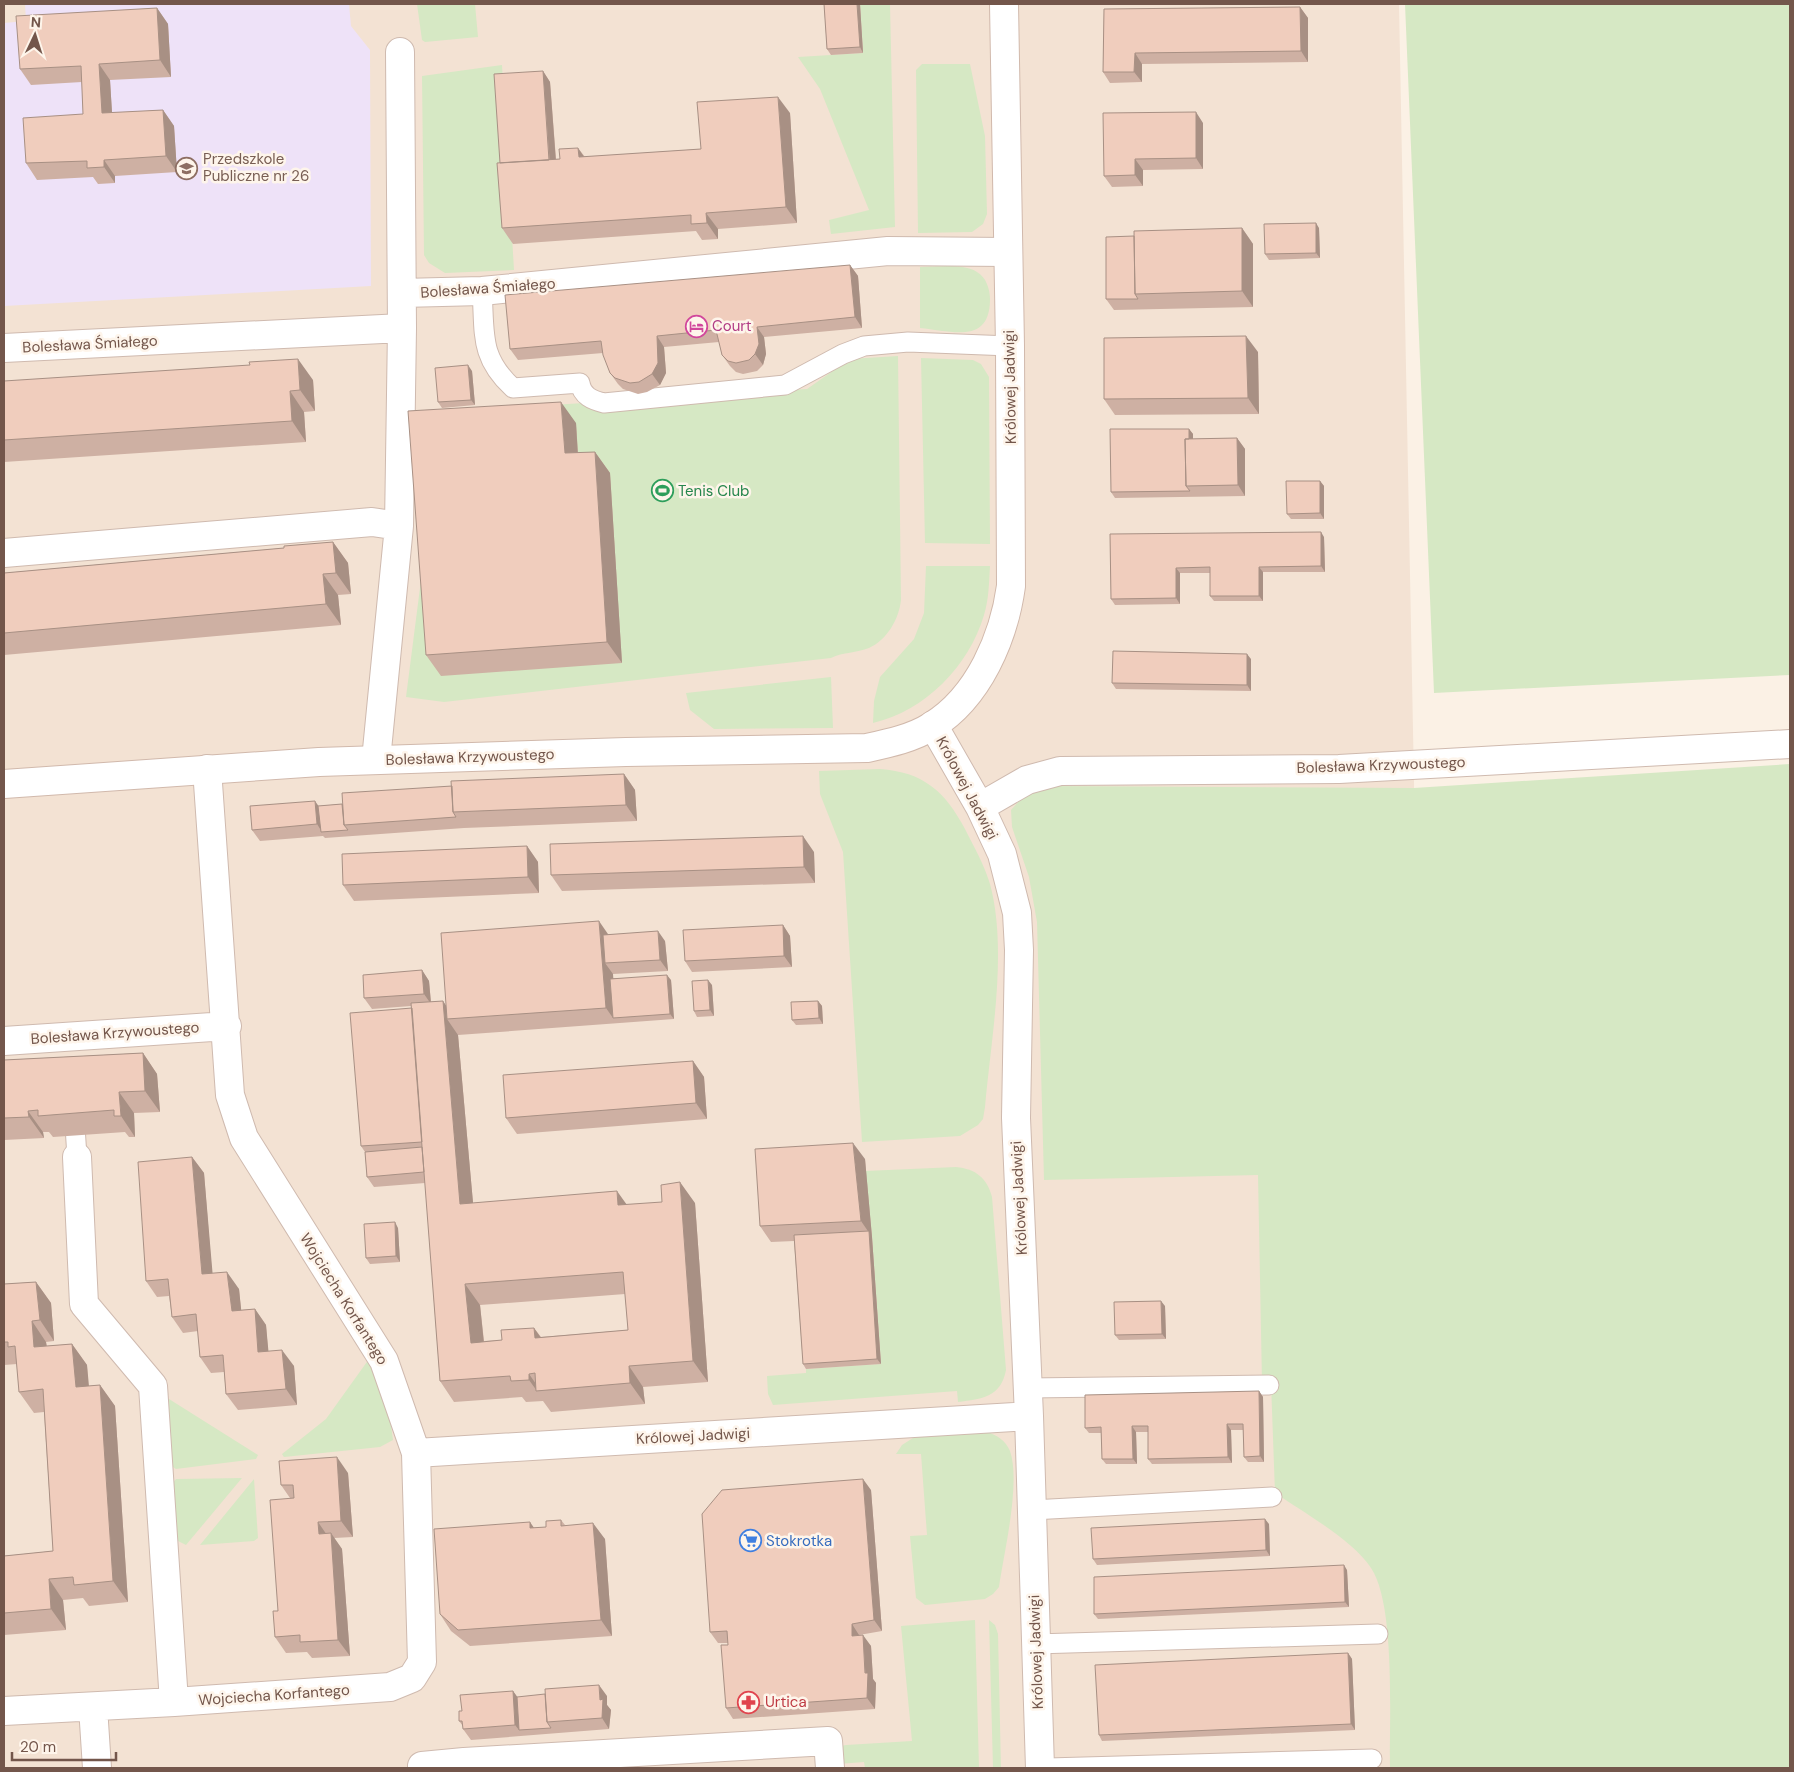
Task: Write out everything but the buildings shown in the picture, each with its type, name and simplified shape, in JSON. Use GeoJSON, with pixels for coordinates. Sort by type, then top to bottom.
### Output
{"type":"FeatureCollection","features":[{"type":"Feature","properties":{"kind":"street","name":"Królowej Jadwigi"},"geometry":{"type":"LineString","coordinates":[[1004,4],[1012,556],[1007,613],[989,661],[976,681],[957,704],[933,725],[980,807],[1002,854],[1017,913],[1019,950],[1016,1118],[1028,1388],[1040,1768]]}},
{"type":"Feature","properties":{"kind":"street"},"geometry":{"type":"LineString","coordinates":[[400,52],[402,293]]}},
{"type":"Feature","properties":{"kind":"street","name":"Bolesława Śmiałego"},"geometry":{"type":"LineString","coordinates":[[4,348],[402,328],[402,293],[482,290],[880,251],[1008,252]]}},
{"type":"Feature","properties":{"kind":"street"},"geometry":{"type":"LineString","coordinates":[[376,760],[399,526],[402,328]]}},
{"type":"Feature","properties":{"kind":"street"},"geometry":{"type":"LineString","coordinates":[[4,552],[372,522],[399,526]]}},
{"type":"Feature","properties":{"kind":"street","name":"Bolesława Krzywoustego"},"geometry":{"type":"LineString","coordinates":[[4,784],[207,769],[376,760],[626,752],[867,748],[892,743],[933,725]]}},
{"type":"Feature","properties":{"kind":"street","name":"Bolesława Krzywoustego"},"geometry":{"type":"LineString","coordinates":[[980,807],[1027,780],[1060,771],[1339,768],[1790,744]]}},
{"type":"Feature","properties":{"kind":"street","name":"Wojciecha Korfantego"},"geometry":{"type":"LineString","coordinates":[[4,1711],[174,1702],[390,1686],[412,1678],[422,1662],[416,1453],[384,1361],[244,1138],[230,1095],[227,1026],[207,769]]}},
{"type":"Feature","properties":{"kind":"street","name":"Bolesława Krzywoustego"},"geometry":{"type":"LineString","coordinates":[[4,1041],[71,1045],[227,1026]]}},
{"type":"Feature","properties":{"kind":"street"},"geometry":{"type":"LineString","coordinates":[[77,1157],[84,1304],[153,1386],[174,1702]]}},
{"type":"Feature","properties":{"kind":"street","name":"Królowej Jadwigi"},"geometry":{"type":"LineString","coordinates":[[416,1453],[1029,1416]]}},
{"type":"Feature","properties":{"kind":"street"},"geometry":{"type":"LineString","coordinates":[[93,1707],[97,1768]]}},
{"type":"Feature","properties":{"kind":"street"},"geometry":{"type":"LineString","coordinates":[[422,1768],[422,1766],[464,1762],[828,1742],[830,1768]]}},
{"type":"Feature","properties":{"kind":"lane"},"geometry":{"type":"LineString","coordinates":[[482,290],[486,348],[491,363],[513,388],[580,382],[581,390],[587,396],[604,403],[785,385],[843,354],[864,346],[901,342],[1010,346]]}},
{"type":"Feature","properties":{"kind":"lane"},"geometry":{"type":"LineString","coordinates":[[73,1092],[77,1157]]}},
{"type":"Feature","properties":{"kind":"lane"},"geometry":{"type":"LineString","coordinates":[[1028,1388],[1269,1385]]}},
{"type":"Feature","properties":{"kind":"lane"},"geometry":{"type":"LineString","coordinates":[[1032,1510],[1272,1498]]}},
{"type":"Feature","properties":{"kind":"lane"},"geometry":{"type":"LineString","coordinates":[[1035,1644],[1378,1634]]}},
{"type":"Feature","properties":{"kind":"lane"},"geometry":{"type":"LineString","coordinates":[[1048,1768],[1372,1759]]}},
{"type":"Feature","properties":{"kind":"shaded area"},"geometry":{"type":"Polygon","coordinates":[[[4,4],[1399,4],[1433,1768],[4,1768],[4,4]]]}},
{"type":"Feature","properties":{"kind":"shaded area","name":"Przedszkole Publiczne nr 26"},"geometry":{"type":"Polygon","coordinates":[[[25,4],[349,4],[351,26],[370,50],[371,286],[4,306],[4,23],[26,21],[25,4]]]}},
{"type":"Feature","properties":{"kind":"green space"},"geometry":{"type":"Polygon","coordinates":[[[417,4],[475,4],[478,37],[425,42],[422,40],[417,4]]]}},
{"type":"Feature","properties":{"kind":"green space"},"geometry":{"type":"Polygon","coordinates":[[[860,4],[890,4],[895,227],[831,234],[829,220],[869,210],[820,89],[798,57],[863,53],[860,4]]]}},
{"type":"Feature","properties":{"kind":"green space"},"geometry":{"type":"Polygon","coordinates":[[[1405,4],[1790,4],[1790,675],[1434,693],[1405,4]]]}},
{"type":"Feature","properties":{"kind":"green space"},"geometry":{"type":"Polygon","coordinates":[[[922,64],[970,64],[985,136],[987,214],[983,224],[972,232],[918,233],[916,70],[922,64]]]}},
{"type":"Feature","properties":{"kind":"green space"},"geometry":{"type":"Polygon","coordinates":[[[502,65],[514,270],[445,273],[429,263],[424,255],[422,76],[502,65]]]}},
{"type":"Feature","properties":{"kind":"green space"},"geometry":{"type":"Polygon","coordinates":[[[957,266],[971,269],[980,274],[987,284],[990,295],[988,314],[984,323],[976,329],[967,332],[920,328],[920,267],[957,266]]]}},
{"type":"Feature","properties":{"kind":"green space","name":"Tenis Club"},"geometry":{"type":"Polygon","coordinates":[[[898,356],[901,600],[895,621],[881,640],[864,650],[831,658],[444,702],[406,697],[425,549],[422,413],[807,389],[850,359],[898,356]]]}},
{"type":"Feature","properties":{"kind":"green space"},"geometry":{"type":"Polygon","coordinates":[[[921,358],[973,360],[981,364],[989,377],[990,544],[925,543],[921,358]]]}},
{"type":"Feature","properties":{"kind":"green space"},"geometry":{"type":"Polygon","coordinates":[[[926,566],[990,566],[988,597],[984,615],[968,652],[942,684],[910,708],[892,717],[873,723],[874,701],[880,677],[914,639],[924,613],[926,566]]]}},
{"type":"Feature","properties":{"kind":"green space"},"geometry":{"type":"Polygon","coordinates":[[[831,677],[833,728],[714,729],[690,710],[686,693],[831,677]]]}},
{"type":"Feature","properties":{"kind":"green space"},"geometry":{"type":"Polygon","coordinates":[[[1790,764],[1790,1768],[1390,1768],[1390,1664],[1388,1635],[1379,1585],[1371,1568],[1352,1547],[1327,1527],[1275,1493],[1271,1383],[1262,1383],[1258,1175],[1044,1180],[1037,922],[1029,877],[1012,827],[1011,810],[1027,792],[1041,786],[1414,788],[1790,764]]]}},
{"type":"Feature","properties":{"kind":"green space"},"geometry":{"type":"Polygon","coordinates":[[[880,769],[909,774],[921,779],[941,794],[965,829],[990,884],[998,937],[998,966],[985,1107],[983,1119],[978,1125],[960,1136],[862,1142],[843,852],[820,794],[819,771],[880,769]]]}},
{"type":"Feature","properties":{"kind":"green space"},"geometry":{"type":"Polygon","coordinates":[[[956,1167],[975,1172],[980,1176],[990,1190],[992,1197],[1006,1370],[1000,1386],[982,1398],[958,1402],[957,1391],[773,1405],[768,1394],[767,1376],[806,1373],[806,1369],[881,1364],[872,1237],[865,1171],[956,1167]]]}},
{"type":"Feature","properties":{"kind":"green space"},"geometry":{"type":"Polygon","coordinates":[[[369,1359],[388,1403],[393,1440],[380,1447],[284,1457],[282,1454],[326,1419],[369,1359]]]}},
{"type":"Feature","properties":{"kind":"green space"},"geometry":{"type":"Polygon","coordinates":[[[169,1399],[258,1455],[256,1459],[176,1469],[170,1465],[164,1400],[169,1399]]]}},
{"type":"Feature","properties":{"kind":"green space"},"geometry":{"type":"Polygon","coordinates":[[[986,1432],[997,1436],[1006,1444],[1010,1451],[1013,1465],[1013,1499],[999,1587],[985,1599],[925,1605],[916,1598],[910,1536],[927,1535],[921,1454],[896,1454],[902,1445],[916,1436],[986,1432]]]}},
{"type":"Feature","properties":{"kind":"green space"},"geometry":{"type":"Polygon","coordinates":[[[242,1478],[186,1545],[178,1541],[172,1484],[176,1479],[242,1478]]]}},
{"type":"Feature","properties":{"kind":"green space"},"geometry":{"type":"Polygon","coordinates":[[[254,1479],[258,1538],[254,1541],[200,1545],[254,1479]]]}},
{"type":"Feature","properties":{"kind":"green space"},"geometry":{"type":"Polygon","coordinates":[[[975,1620],[979,1768],[865,1768],[864,1762],[838,1764],[841,1746],[912,1741],[901,1626],[975,1620]]]}},
{"type":"Feature","properties":{"kind":"green space"},"geometry":{"type":"Polygon","coordinates":[[[989,1620],[995,1625],[998,1634],[1001,1768],[993,1768],[989,1620]]]}},
{"type":"Feature","properties":{"kind":"place","name":"Przedszkole Publiczne nr 26"},"geometry":{"type":"Point","coordinates":[187,168]}},
{"type":"Feature","properties":{"kind":"place","name":"Court"},"geometry":{"type":"Point","coordinates":[696,326]}},
{"type":"Feature","properties":{"kind":"place","name":"Tenis Club"},"geometry":{"type":"Point","coordinates":[662,491]}},
{"type":"Feature","properties":{"kind":"place","name":"Stokrotka"},"geometry":{"type":"Point","coordinates":[750,1541]}},
{"type":"Feature","properties":{"kind":"place","name":"Urtica"},"geometry":{"type":"Point","coordinates":[749,1702]}}]}
